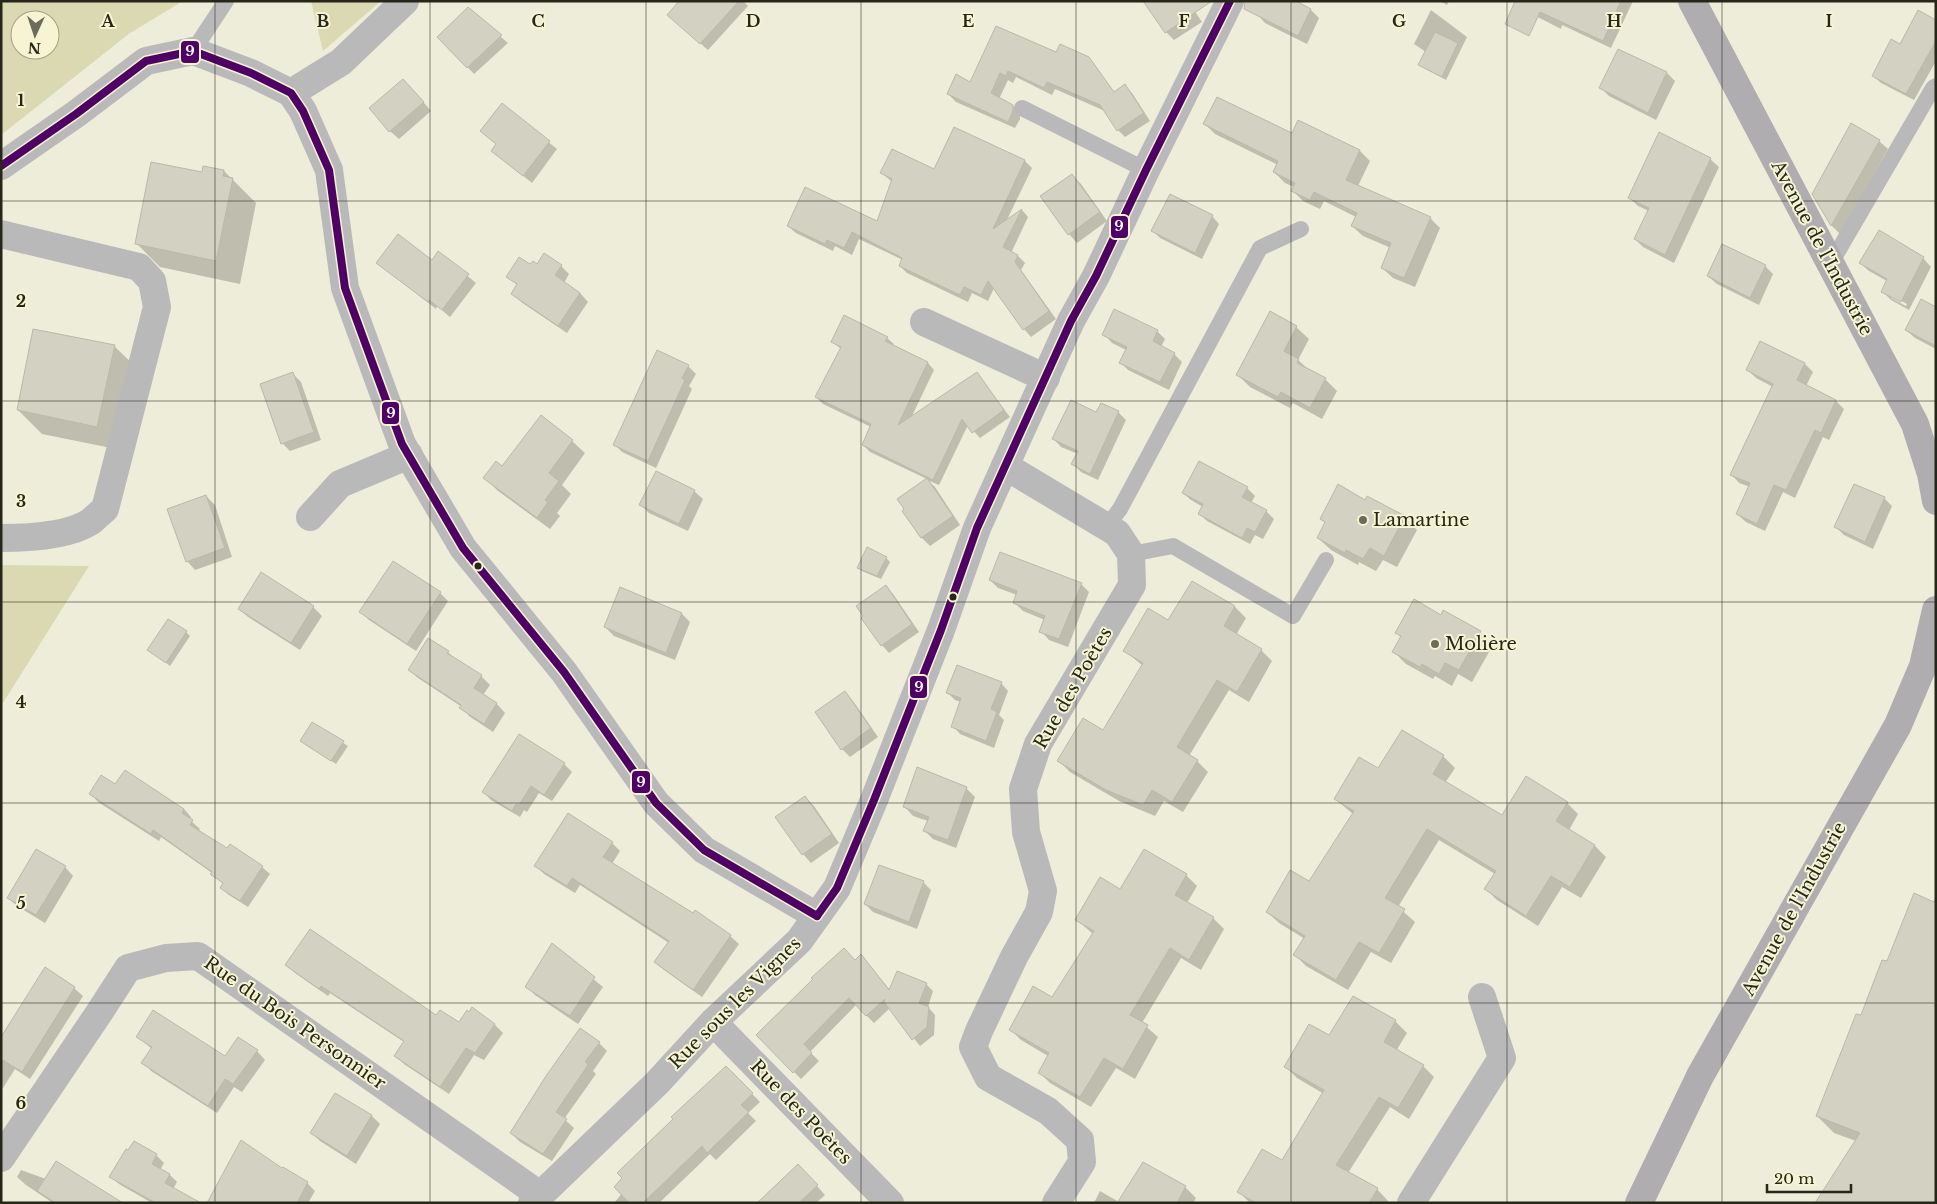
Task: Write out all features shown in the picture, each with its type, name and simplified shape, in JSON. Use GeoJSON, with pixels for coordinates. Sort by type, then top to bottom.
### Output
{"type":"FeatureCollection","features":[{"type":"Feature","properties":{"kind":"street"},"geometry":{"type":"LineString","coordinates":[[290,93],[341,62],[405,1]]}},
{"type":"Feature","properties":{"kind":"street","name":"Rue sous les Vignes"},"geometry":{"type":"LineString","coordinates":[[536,1199],[657,1084],[713,1022],[799,941],[837,888],[941,630],[977,528],[1071,320],[1096,276],[1230,1]]}},
{"type":"Feature","properties":{"kind":"street","name":"Avenue de l'Industrie"},"geometry":{"type":"LineString","coordinates":[[1692,1],[1915,424],[1931,474],[1936,501]]}},
{"type":"Feature","properties":{"kind":"street"},"geometry":{"type":"LineString","coordinates":[[1,166],[76,114],[146,61],[192,51],[251,73],[290,93],[303,111],[329,170],[345,288],[402,444],[462,548],[564,672],[656,803],[704,850],[817,916]]}},
{"type":"Feature","properties":{"kind":"street"},"geometry":{"type":"LineString","coordinates":[[1,234],[139,267],[152,281],[157,307],[105,509],[90,522],[70,530],[20,538],[1,538]]}},
{"type":"Feature","properties":{"kind":"street"},"geometry":{"type":"LineString","coordinates":[[924,322],[1046,378]]}},
{"type":"Feature","properties":{"kind":"street"},"geometry":{"type":"LineString","coordinates":[[310,517],[340,484],[409,455]]}},
{"type":"Feature","properties":{"kind":"street"},"geometry":{"type":"LineString","coordinates":[[1005,466],[1117,533],[1131,554]]}},
{"type":"Feature","properties":{"kind":"street","name":"Rue des Poètes"},"geometry":{"type":"LineString","coordinates":[[1056,1203],[1082,1162],[1080,1140],[1048,1111],[988,1077],[973,1046],[1014,958],[1040,912],[1043,891],[1026,832],[1023,788],[1038,744],[1132,585],[1131,554]]}},
{"type":"Feature","properties":{"kind":"street","name":"Avenue de l'Industrie"},"geometry":{"type":"LineString","coordinates":[[1639,1203],[1700,1076],[1898,725],[1923,666],[1936,610]]}},
{"type":"Feature","properties":{"kind":"street","name":"Rue du Bois Personnier"},"geometry":{"type":"LineString","coordinates":[[1,1158],[128,968],[166,958],[198,956],[536,1199]]}},
{"type":"Feature","properties":{"kind":"street"},"geometry":{"type":"LineString","coordinates":[[1411,1203],[1502,1058],[1482,997]]}},
{"type":"Feature","properties":{"kind":"street","name":"Rue des Poètes"},"geometry":{"type":"LineString","coordinates":[[713,1022],[890,1203]]}},
{"type":"Feature","properties":{"kind":"lane"},"geometry":{"type":"LineString","coordinates":[[192,51],[226,1]]}},
{"type":"Feature","properties":{"kind":"lane"},"geometry":{"type":"LineString","coordinates":[[1831,263],[1933,88],[1936,86]]}},
{"type":"Feature","properties":{"kind":"lane"},"geometry":{"type":"LineString","coordinates":[[1022,108],[1146,170]]}},
{"type":"Feature","properties":{"kind":"lane"},"geometry":{"type":"LineString","coordinates":[[1106,527],[1120,509],[1260,248],[1301,229]]}},
{"type":"Feature","properties":{"kind":"lane"},"geometry":{"type":"LineString","coordinates":[[1131,554],[1172,546],[1293,616],[1326,560]]}},
{"type":"Feature","properties":{"kind":"shaded area"},"geometry":{"type":"Polygon","coordinates":[[[1,1],[183,1],[130,33],[1,135],[1,1]]]}},
{"type":"Feature","properties":{"kind":"shaded area"},"geometry":{"type":"Polygon","coordinates":[[[311,1],[381,1],[323,51],[311,1]]]}},
{"type":"Feature","properties":{"kind":"shaded area"},"geometry":{"type":"Polygon","coordinates":[[[1,565],[89,566],[1,706],[1,565]]]}},
{"type":"Feature","properties":{"kind":"building"},"geometry":{"type":"Polygon","coordinates":[[[679,1],[739,1],[700,44],[667,15],[679,1]]]}},
{"type":"Feature","properties":{"kind":"building"},"geometry":{"type":"Polygon","coordinates":[[[1143,1],[1212,1],[1165,33],[1143,1]]]}},
{"type":"Feature","properties":{"kind":"building"},"geometry":{"type":"Polygon","coordinates":[[[1245,1],[1296,1],[1311,9],[1298,36],[1244,9],[1245,1]]]}},
{"type":"Feature","properties":{"kind":"building"},"geometry":{"type":"Polygon","coordinates":[[[1515,1],[1621,1],[1603,41],[1540,12],[1529,36],[1505,24],[1515,1]]]}},
{"type":"Feature","properties":{"kind":"building"},"geometry":{"type":"Polygon","coordinates":[[[468,7],[502,35],[467,68],[437,37],[468,7]]]}},
{"type":"Feature","properties":{"kind":"building"},"geometry":{"type":"Polygon","coordinates":[[[1918,10],[1936,20],[1936,41],[1906,94],[1872,76],[1891,39],[1900,44],[1918,10]]]}},
{"type":"Feature","properties":{"kind":"building"},"geometry":{"type":"Polygon","coordinates":[[[996,26],[1056,52],[1060,44],[1089,57],[1114,92],[1125,84],[1144,113],[1134,119],[1135,121],[1133,120],[1117,131],[1100,105],[1047,82],[1044,88],[1008,71],[1006,76],[1000,73],[991,93],[1013,105],[1013,111],[1008,122],[947,94],[956,74],[970,82],[996,26]]]}},
{"type":"Feature","properties":{"kind":"building"},"geometry":{"type":"Polygon","coordinates":[[[1435,32],[1458,43],[1442,77],[1418,65],[1435,32]]]}},
{"type":"Feature","properties":{"kind":"building"},"geometry":{"type":"Polygon","coordinates":[[[1618,49],[1667,72],[1648,113],[1599,88],[1618,49]]]}},
{"type":"Feature","properties":{"kind":"building"},"geometry":{"type":"Polygon","coordinates":[[[403,79],[424,102],[389,132],[369,108],[403,79]]]}},
{"type":"Feature","properties":{"kind":"building"},"geometry":{"type":"Polygon","coordinates":[[[1217,97],[1292,133],[1298,120],[1360,150],[1346,180],[1431,217],[1404,278],[1381,268],[1391,243],[1351,226],[1357,213],[1314,192],[1310,200],[1291,191],[1295,183],[1273,172],[1278,161],[1203,124],[1217,97]]]}},
{"type":"Feature","properties":{"kind":"building"},"geometry":{"type":"Polygon","coordinates":[[[502,103],[550,141],[523,176],[491,151],[496,144],[480,131],[502,103]]]}},
{"type":"Feature","properties":{"kind":"building"},"geometry":{"type":"Polygon","coordinates":[[[1851,123],[1880,140],[1831,226],[1812,194],[1851,123]]]}},
{"type":"Feature","properties":{"kind":"building"},"geometry":{"type":"Polygon","coordinates":[[[954,127],[1025,160],[993,229],[1022,209],[1003,247],[1018,255],[1015,262],[1049,311],[1023,330],[988,281],[981,295],[964,287],[960,295],[899,266],[902,258],[852,232],[844,248],[827,240],[825,244],[787,226],[805,187],[877,221],[892,179],[880,173],[892,149],[934,169],[954,127]]]}},
{"type":"Feature","properties":{"kind":"building"},"geometry":{"type":"Polygon","coordinates":[[[1659,132],[1711,158],[1665,255],[1634,239],[1649,208],[1628,198],[1659,132]]]}},
{"type":"Feature","properties":{"kind":"building"},"geometry":{"type":"Polygon","coordinates":[[[151,162],[202,172],[203,166],[224,170],[223,176],[233,178],[216,261],[135,244],[151,162]]]}},
{"type":"Feature","properties":{"kind":"building"},"geometry":{"type":"Polygon","coordinates":[[[1072,174],[1100,212],[1068,235],[1040,196],[1072,174]]]}},
{"type":"Feature","properties":{"kind":"building"},"geometry":{"type":"Polygon","coordinates":[[[1170,194],[1213,215],[1195,253],[1151,231],[1170,194]]]}},
{"type":"Feature","properties":{"kind":"building"},"geometry":{"type":"Polygon","coordinates":[[[1879,230],[1924,257],[1901,302],[1881,292],[1887,279],[1859,263],[1879,230]]]}},
{"type":"Feature","properties":{"kind":"building"},"geometry":{"type":"Polygon","coordinates":[[[398,234],[432,260],[438,251],[469,274],[442,310],[429,300],[428,302],[376,263],[398,234]]]}},
{"type":"Feature","properties":{"kind":"building"},"geometry":{"type":"Polygon","coordinates":[[[1722,244],[1766,265],[1750,298],[1707,276],[1722,244]]]}},
{"type":"Feature","properties":{"kind":"building"},"geometry":{"type":"Polygon","coordinates":[[[544,253],[562,265],[555,275],[580,293],[558,326],[511,294],[517,284],[506,277],[519,257],[530,264],[533,261],[537,264],[544,253]]]}},
{"type":"Feature","properties":{"kind":"building"},"geometry":{"type":"Polygon","coordinates":[[[1921,299],[1936,307],[1936,346],[1905,330],[1921,299]]]}},
{"type":"Feature","properties":{"kind":"building"},"geometry":{"type":"Polygon","coordinates":[[[1114,309],[1158,330],[1153,341],[1175,353],[1160,382],[1119,363],[1127,347],[1102,335],[1114,309]]]}},
{"type":"Feature","properties":{"kind":"building"},"geometry":{"type":"Polygon","coordinates":[[[1270,311],[1297,326],[1284,351],[1299,359],[1297,363],[1326,378],[1310,408],[1281,392],[1278,397],[1236,375],[1270,311]]]}},
{"type":"Feature","properties":{"kind":"building"},"geometry":{"type":"Polygon","coordinates":[[[844,315],[888,337],[885,341],[928,362],[898,425],[977,372],[1004,410],[972,433],[962,419],[933,480],[862,445],[871,424],[815,397],[841,347],[831,342],[844,315]]]}},
{"type":"Feature","properties":{"kind":"building"},"geometry":{"type":"Polygon","coordinates":[[[33,329],[115,345],[97,427],[17,410],[33,329]]]}},
{"type":"Feature","properties":{"kind":"building"},"geometry":{"type":"Polygon","coordinates":[[[1760,341],[1805,363],[1797,380],[1836,400],[1821,433],[1815,430],[1786,490],[1774,485],[1757,524],[1736,514],[1750,483],[1730,475],[1773,384],[1746,370],[1760,341]]]}},
{"type":"Feature","properties":{"kind":"building"},"geometry":{"type":"Polygon","coordinates":[[[657,350],[689,365],[682,378],[685,380],[648,461],[613,445],[657,350]]]}},
{"type":"Feature","properties":{"kind":"building"},"geometry":{"type":"Polygon","coordinates":[[[293,372],[314,432],[281,444],[260,384],[293,372]]]}},
{"type":"Feature","properties":{"kind":"building"},"geometry":{"type":"Polygon","coordinates":[[[1071,400],[1096,412],[1101,403],[1119,411],[1090,474],[1071,464],[1078,451],[1052,439],[1071,400]]]}},
{"type":"Feature","properties":{"kind":"building"},"geometry":{"type":"Polygon","coordinates":[[[541,415],[573,440],[549,473],[559,481],[545,500],[548,502],[537,518],[483,478],[496,461],[502,466],[541,415]]]}},
{"type":"Feature","properties":{"kind":"building"},"geometry":{"type":"Polygon","coordinates":[[[1199,461],[1248,487],[1242,497],[1267,510],[1255,532],[1247,528],[1242,538],[1198,514],[1203,504],[1182,493],[1199,461]]]}},
{"type":"Feature","properties":{"kind":"building"},"geometry":{"type":"Polygon","coordinates":[[[656,471],[695,490],[679,524],[639,505],[656,471]]]}},
{"type":"Feature","properties":{"kind":"building"},"geometry":{"type":"Polygon","coordinates":[[[927,478],[953,516],[921,538],[902,511],[904,509],[897,499],[927,478]]]}},
{"type":"Feature","properties":{"kind":"building","name":"Lamartine"},"geometry":{"type":"Polygon","coordinates":[[[1338,484],[1365,500],[1367,496],[1405,516],[1384,556],[1370,548],[1363,559],[1346,550],[1345,553],[1317,538],[1325,522],[1320,519],[1338,484]]]}},
{"type":"Feature","properties":{"kind":"building"},"geometry":{"type":"Polygon","coordinates":[[[1854,484],[1885,497],[1865,542],[1834,527],[1854,484]]]}},
{"type":"Feature","properties":{"kind":"building"},"geometry":{"type":"Polygon","coordinates":[[[206,495],[225,548],[186,562],[167,509],[206,495]]]}},
{"type":"Feature","properties":{"kind":"building"},"geometry":{"type":"Polygon","coordinates":[[[867,547],[887,557],[877,576],[857,568],[867,547]]]}},
{"type":"Feature","properties":{"kind":"building"},"geometry":{"type":"Polygon","coordinates":[[[1000,552],[1082,583],[1059,639],[1039,632],[1045,616],[1013,603],[1017,591],[989,580],[1000,552]]]}},
{"type":"Feature","properties":{"kind":"building"},"geometry":{"type":"Polygon","coordinates":[[[393,561],[441,592],[407,644],[359,612],[393,561]]]}},
{"type":"Feature","properties":{"kind":"building"},"geometry":{"type":"Polygon","coordinates":[[[261,572],[314,606],[291,643],[238,609],[261,572]]]}},
{"type":"Feature","properties":{"kind":"building"},"geometry":{"type":"Polygon","coordinates":[[[1192,581],[1235,606],[1224,626],[1262,649],[1237,692],[1217,680],[1177,747],[1198,760],[1172,802],[1152,790],[1143,805],[1106,790],[1057,761],[1083,718],[1103,730],[1143,663],[1123,651],[1148,608],[1168,620],[1192,581]]]}},
{"type":"Feature","properties":{"kind":"building"},"geometry":{"type":"Polygon","coordinates":[[[886,585],[912,624],[881,646],[861,618],[863,616],[856,606],[886,585]]]}},
{"type":"Feature","properties":{"kind":"building"},"geometry":{"type":"Polygon","coordinates":[[[620,587],[682,613],[666,653],[604,627],[620,587]]]}},
{"type":"Feature","properties":{"kind":"building","name":"Molière"},"geometry":{"type":"Polygon","coordinates":[[[1414,599],[1441,615],[1443,610],[1481,631],[1459,670],[1445,663],[1439,674],[1422,664],[1420,667],[1392,652],[1401,636],[1395,633],[1414,599]]]}},
{"type":"Feature","properties":{"kind":"building"},"geometry":{"type":"Polygon","coordinates":[[[168,619],[187,631],[166,663],[147,650],[168,619]]]}},
{"type":"Feature","properties":{"kind":"building"},"geometry":{"type":"Polygon","coordinates":[[[428,638],[449,651],[447,653],[482,675],[474,688],[497,703],[484,724],[459,708],[461,705],[408,670],[428,638]]]}},
{"type":"Feature","properties":{"kind":"building"},"geometry":{"type":"Polygon","coordinates":[[[957,665],[1002,682],[991,709],[997,712],[986,741],[951,727],[961,698],[946,693],[957,665]]]}},
{"type":"Feature","properties":{"kind":"building"},"geometry":{"type":"Polygon","coordinates":[[[845,691],[871,728],[841,750],[815,712],[845,691]]]}},
{"type":"Feature","properties":{"kind":"building"},"geometry":{"type":"Polygon","coordinates":[[[312,722],[344,741],[331,761],[300,741],[312,722]]]}},
{"type":"Feature","properties":{"kind":"building"},"geometry":{"type":"Polygon","coordinates":[[[1402,730],[1444,755],[1433,774],[1502,815],[1526,776],[1568,802],[1556,821],[1595,845],[1570,887],[1551,876],[1526,916],[1484,889],[1496,871],[1427,829],[1385,898],[1405,909],[1379,953],[1359,942],[1336,980],[1293,955],[1305,936],[1266,912],[1290,870],[1309,881],[1354,811],[1334,799],[1359,757],[1378,768],[1402,730]]]}},
{"type":"Feature","properties":{"kind":"building"},"geometry":{"type":"Polygon","coordinates":[[[519,734],[565,763],[544,795],[531,786],[519,805],[516,804],[512,811],[482,792],[519,734]]]}},
{"type":"Feature","properties":{"kind":"building"},"geometry":{"type":"Polygon","coordinates":[[[917,767],[967,787],[948,840],[923,831],[929,817],[903,807],[917,767]]]}},
{"type":"Feature","properties":{"kind":"building"},"geometry":{"type":"Polygon","coordinates":[[[125,770],[184,809],[182,813],[193,820],[190,825],[227,848],[230,844],[263,866],[240,901],[220,888],[223,883],[210,874],[212,872],[153,830],[151,834],[89,794],[101,775],[115,784],[125,770]]]}},
{"type":"Feature","properties":{"kind":"building"},"geometry":{"type":"Polygon","coordinates":[[[805,796],[832,834],[802,855],[775,817],[805,796]]]}},
{"type":"Feature","properties":{"kind":"building"},"geometry":{"type":"Polygon","coordinates":[[[568,813],[613,842],[603,857],[693,913],[695,910],[731,935],[693,990],[654,962],[669,941],[572,878],[567,886],[534,866],[568,813]]]}},
{"type":"Feature","properties":{"kind":"building"},"geometry":{"type":"Polygon","coordinates":[[[36,849],[66,866],[36,915],[7,898],[36,849]]]}},
{"type":"Feature","properties":{"kind":"building"},"geometry":{"type":"Polygon","coordinates":[[[1144,849],[1187,874],[1175,895],[1214,917],[1189,960],[1170,948],[1130,1015],[1148,1025],[1123,1069],[1104,1058],[1080,1097],[1038,1073],[1049,1053],[1009,1030],[1033,986],[1052,997],[1094,931],[1075,920],[1100,877],[1120,889],[1144,849]]]}},
{"type":"Feature","properties":{"kind":"building"},"geometry":{"type":"Polygon","coordinates":[[[879,865],[924,881],[909,922],[864,904],[879,865]]]}},
{"type":"Feature","properties":{"kind":"building"},"geometry":{"type":"Polygon","coordinates":[[[1914,893],[1936,903],[1936,1203],[1815,1203],[1860,1133],[1816,1116],[1856,1014],[1861,1015],[1882,960],[1887,961],[1914,893]]]}},
{"type":"Feature","properties":{"kind":"building"},"geometry":{"type":"Polygon","coordinates":[[[310,929],[436,1015],[440,1010],[459,1022],[467,1010],[469,1012],[472,1007],[495,1024],[475,1053],[466,1048],[440,1087],[394,1056],[404,1041],[321,986],[319,989],[285,965],[310,929]]]}},
{"type":"Feature","properties":{"kind":"building"},"geometry":{"type":"Polygon","coordinates":[[[552,943],[595,977],[570,1016],[525,987],[552,943]]]}},
{"type":"Feature","properties":{"kind":"building"},"geometry":{"type":"Polygon","coordinates":[[[844,948],[855,960],[861,954],[889,990],[897,971],[927,983],[919,1003],[929,1007],[927,1027],[912,1040],[884,1002],[885,999],[866,1016],[849,998],[804,1044],[812,1053],[793,1073],[756,1035],[813,979],[811,978],[844,948]]]}},
{"type":"Feature","properties":{"kind":"building"},"geometry":{"type":"Polygon","coordinates":[[[45,967],[75,987],[22,1072],[1,1059],[1,1037],[45,967]]]}},
{"type":"Feature","properties":{"kind":"building"},"geometry":{"type":"Polygon","coordinates":[[[1353,996],[1396,1020],[1384,1042],[1424,1065],[1398,1108],[1379,1097],[1336,1165],[1378,1188],[1369,1203],[1256,1203],[1237,1192],[1262,1149],[1282,1160],[1324,1090],[1284,1067],[1309,1024],[1329,1035],[1353,996]]]}},
{"type":"Feature","properties":{"kind":"building"},"geometry":{"type":"Polygon","coordinates":[[[153,1010],[225,1056],[238,1037],[258,1050],[233,1084],[225,1079],[208,1106],[141,1063],[152,1047],[136,1037],[153,1010]]]}},
{"type":"Feature","properties":{"kind":"building"},"geometry":{"type":"Polygon","coordinates":[[[580,1028],[600,1042],[585,1062],[588,1065],[556,1112],[567,1119],[543,1154],[510,1133],[546,1076],[580,1028]]]}},
{"type":"Feature","properties":{"kind":"building"},"geometry":{"type":"Polygon","coordinates":[[[726,1066],[753,1093],[741,1105],[749,1112],[707,1153],[702,1146],[643,1203],[629,1203],[614,1187],[622,1178],[617,1173],[673,1119],[671,1117],[726,1066]]]}},
{"type":"Feature","properties":{"kind":"building"},"geometry":{"type":"Polygon","coordinates":[[[335,1093],[372,1115],[347,1156],[310,1133],[335,1093]]]}},
{"type":"Feature","properties":{"kind":"building"},"geometry":{"type":"Polygon","coordinates":[[[241,1140],[282,1168],[308,1182],[297,1203],[207,1203],[241,1140]]]}},
{"type":"Feature","properties":{"kind":"building"},"geometry":{"type":"Polygon","coordinates":[[[134,1141],[157,1154],[152,1164],[170,1174],[165,1183],[201,1203],[156,1203],[109,1177],[126,1149],[128,1150],[134,1141]]]}},
{"type":"Feature","properties":{"kind":"building"},"geometry":{"type":"Polygon","coordinates":[[[56,1161],[123,1203],[56,1203],[37,1191],[56,1161]]]}},
{"type":"Feature","properties":{"kind":"building"},"geometry":{"type":"Polygon","coordinates":[[[1143,1162],[1186,1186],[1177,1203],[1117,1203],[1143,1162]]]}},
{"type":"Feature","properties":{"kind":"building"},"geometry":{"type":"Polygon","coordinates":[[[798,1164],[818,1185],[799,1203],[757,1203],[798,1164]]]}},
{"type":"Feature","properties":{"kind":"transit line","name":"9"},"geometry":{"type":"LineString","coordinates":[[817,916],[837,888],[874,800],[941,630],[977,528],[1071,321],[1096,276],[1230,1]]}},
{"type":"Feature","properties":{"kind":"transit line","name":"9"},"geometry":{"type":"LineString","coordinates":[[1,166],[76,114],[146,61],[193,51],[251,73],[291,93],[303,111],[329,170],[345,288],[402,444],[463,548],[564,672],[656,803],[704,850],[817,916]]}},
{"type":"Feature","properties":{"kind":"place","name":"Lamartine"},"geometry":{"type":"Point","coordinates":[1363,520]}},
{"type":"Feature","properties":{"kind":"place","name":"Molière"},"geometry":{"type":"Point","coordinates":[1435,644]}}]}
